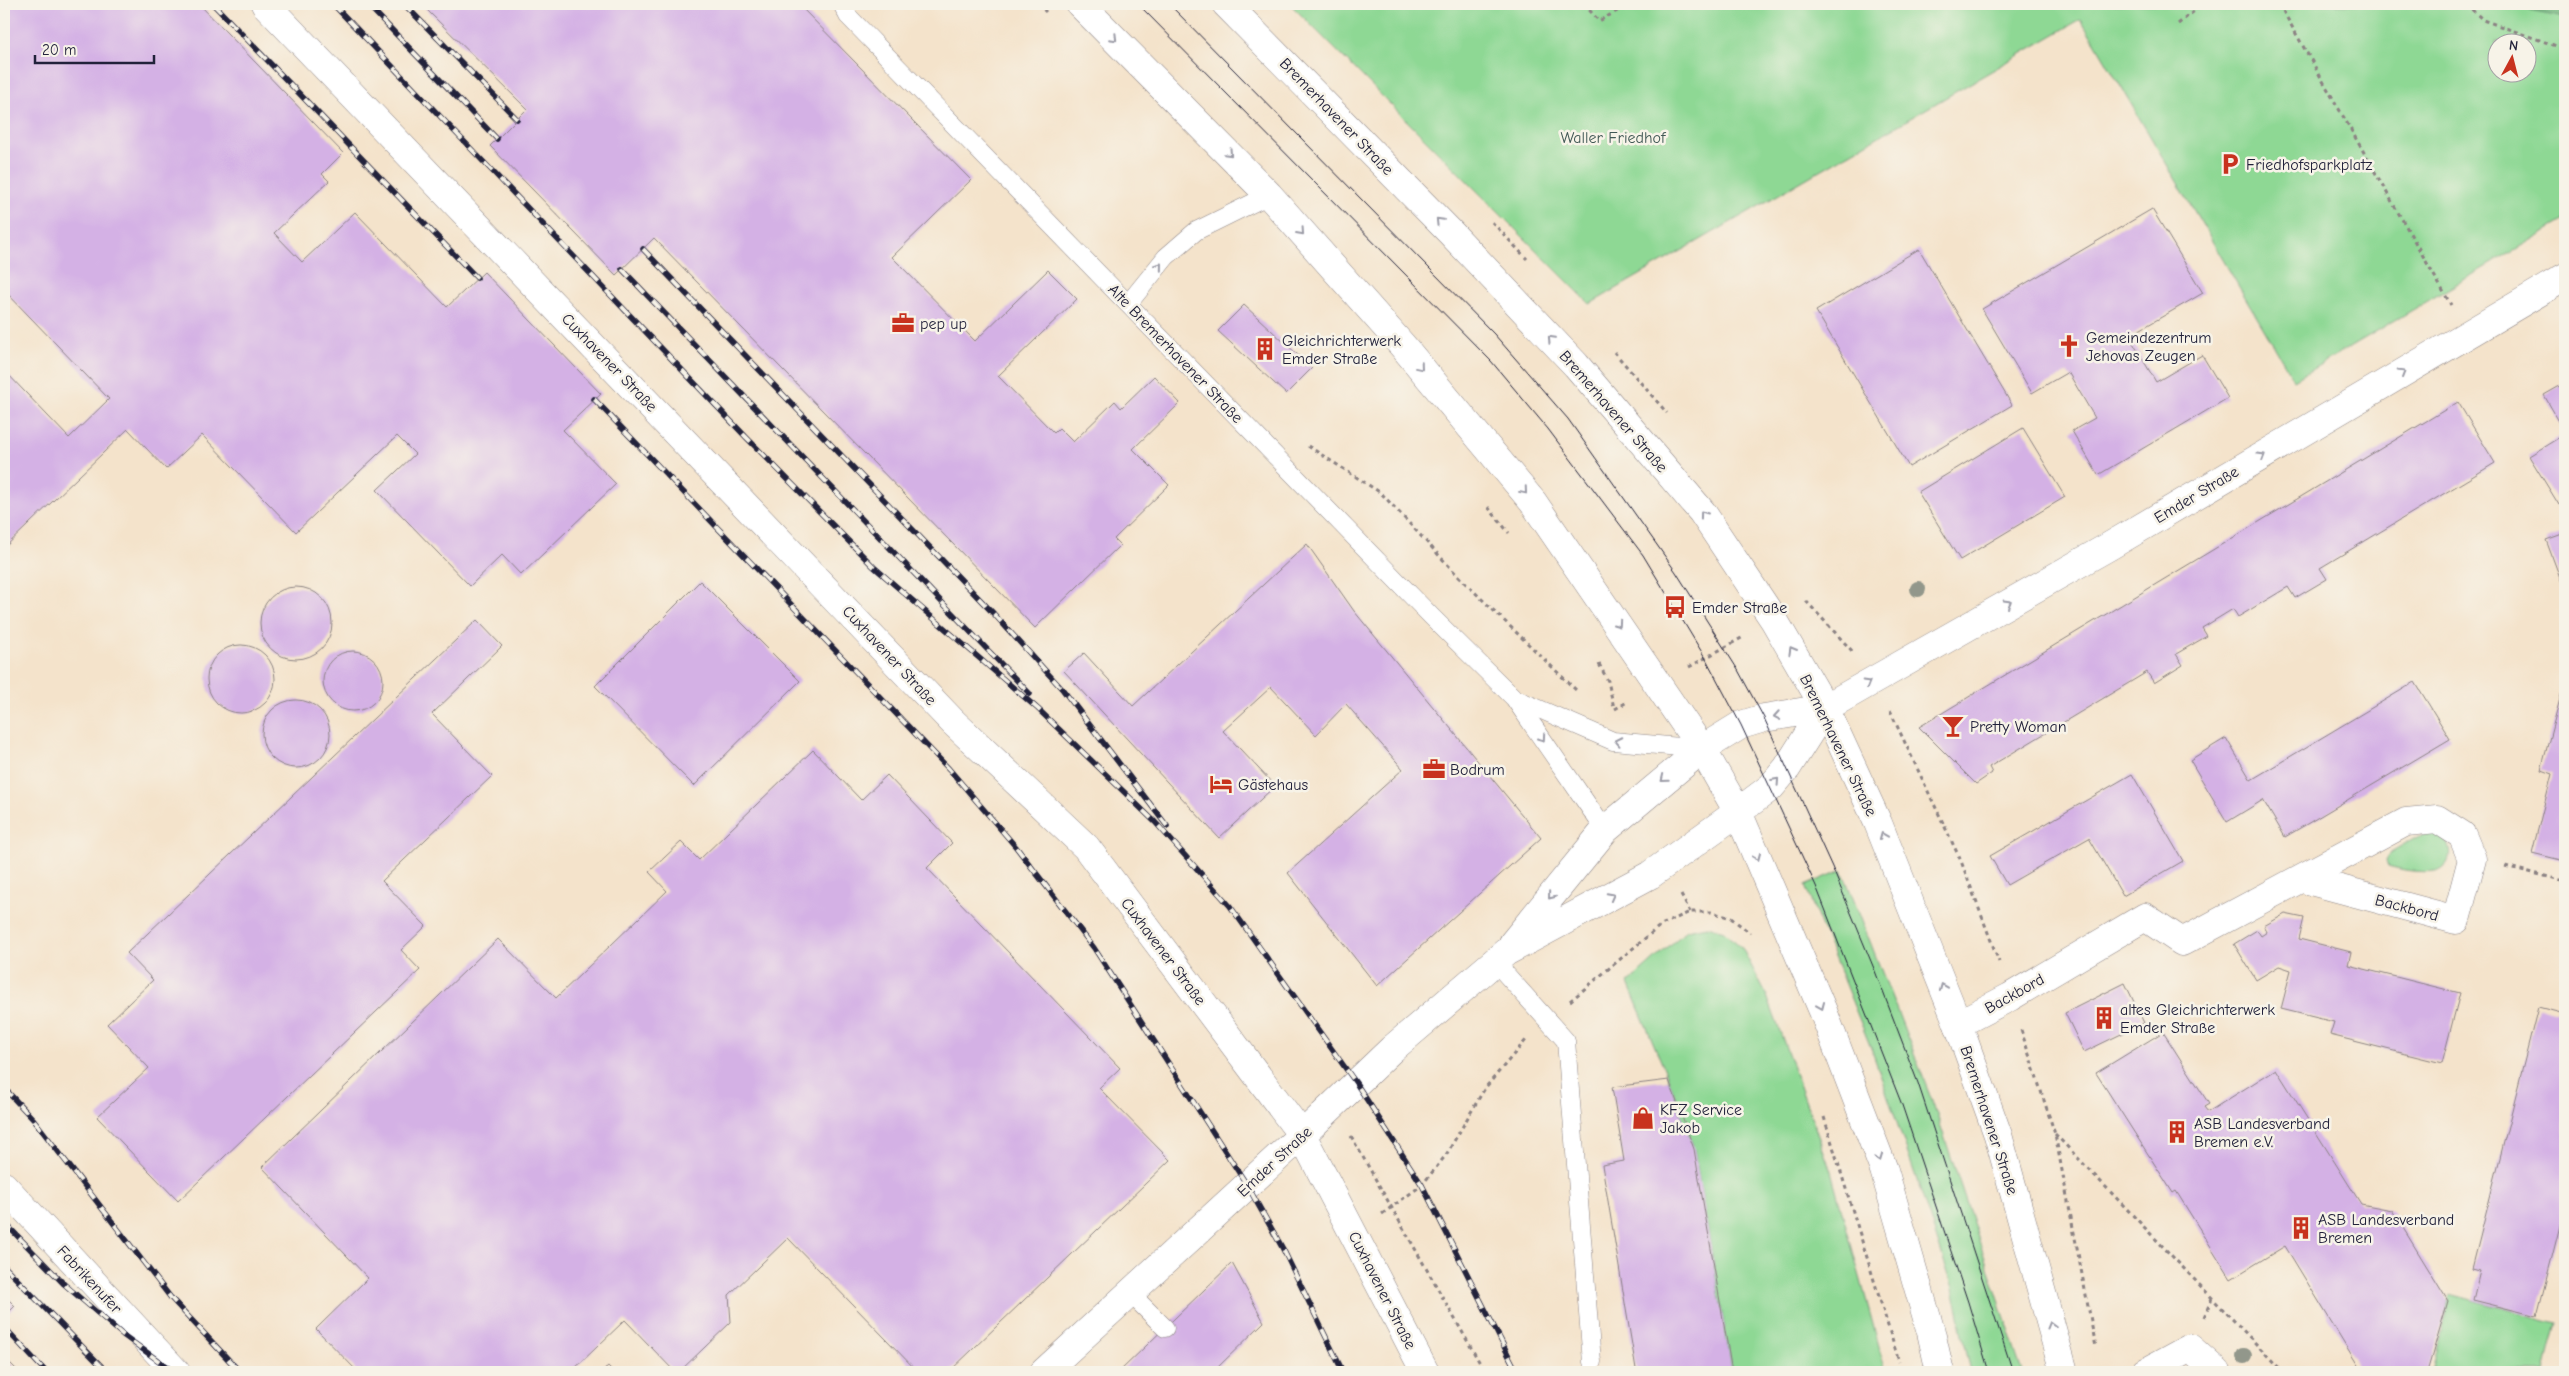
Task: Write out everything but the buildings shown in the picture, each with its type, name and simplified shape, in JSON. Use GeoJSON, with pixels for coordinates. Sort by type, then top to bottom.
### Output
{"type":"FeatureCollection","features":[{"type":"Feature","properties":{"kind":"street","name":"Cuxhavener Straße"},"geometry":{"type":"LineString","coordinates":[[265,4],[953,722],[1086,846],[1302,1135],[1425,1372]]}},
{"type":"Feature","properties":{"kind":"street"},"geometry":{"type":"LineString","coordinates":[[1080,4],[1269,196],[1402,345],[1533,502],[1702,749],[1738,812],[1823,1011],[1884,1170],[1931,1332],[1940,1372]]}},
{"type":"Feature","properties":{"kind":"street","name":"Bremerhavener Straße"},"geometry":{"type":"LineString","coordinates":[[1226,4],[1437,218],[1576,365],[1702,512],[1774,620],[1825,708],[1878,823],[1958,1024],[1998,1135],[2064,1372]]}},
{"type":"Feature","properties":{"kind":"street","name":"Emder Straße"},"geometry":{"type":"LineString","coordinates":[[1044,1372],[1302,1135],[1392,1049],[1500,956],[1605,830],[1702,749],[1742,725],[1764,718],[1825,708],[2108,547],[2565,277]]}},
{"type":"Feature","properties":{"kind":"street","name":"Emder Straße"},"geometry":{"type":"LineString","coordinates":[[1500,956],[1650,875],[1771,787],[1787,768],[1825,708]]}},
{"type":"Feature","properties":{"kind":"street","name":"Backbord"},"geometry":{"type":"LineString","coordinates":[[1958,1024],[2010,997],[2145,917],[2182,942],[2303,879],[2406,822],[2437,819],[2462,835],[2472,859],[2456,920],[2303,879]]}},
{"type":"Feature","properties":{"kind":"street","name":"Fabrikenufer"},"geometry":{"type":"LineString","coordinates":[[4,1186],[176,1372]]}},
{"type":"Feature","properties":{"kind":"street"},"geometry":{"type":"LineString","coordinates":[[2146,1372],[2190,1348],[2217,1372]]}},
{"type":"Feature","properties":{"kind":"lane","name":"Alte Bremerhavener Straße"},"geometry":{"type":"LineString","coordinates":[[842,4],[848,16],[1433,618],[1514,698],[1605,830]]}},
{"type":"Feature","properties":{"kind":"lane"},"geometry":{"type":"LineString","coordinates":[[1128,304],[1166,257],[1196,231],[1269,196]]}},
{"type":"Feature","properties":{"kind":"lane","name":"Alte Bremerhavener Straße"},"geometry":{"type":"LineString","coordinates":[[1514,698],[1613,740],[1702,749]]}},
{"type":"Feature","properties":{"kind":"lane"},"geometry":{"type":"LineString","coordinates":[[1500,956],[1547,1020],[1566,1041],[1592,1362]]}},
{"type":"Feature","properties":{"kind":"lane"},"geometry":{"type":"LineString","coordinates":[[1130,1293],[1164,1328]]}},
{"type":"Feature","properties":{"kind":"path"},"geometry":{"type":"LineString","coordinates":[[1038,4],[1051,17]]}},
{"type":"Feature","properties":{"kind":"path"},"geometry":{"type":"LineString","coordinates":[[1584,4],[1599,21],[1630,4]]}},
{"type":"Feature","properties":{"kind":"path"},"geometry":{"type":"LineString","coordinates":[[2178,24],[2203,4]]}},
{"type":"Feature","properties":{"kind":"path"},"geometry":{"type":"LineString","coordinates":[[2279,4],[2468,334]]}},
{"type":"Feature","properties":{"kind":"path"},"geometry":{"type":"LineString","coordinates":[[2466,4],[2483,20],[2565,49]]}},
{"type":"Feature","properties":{"kind":"path"},"geometry":{"type":"LineString","coordinates":[[1272,451],[1310,445],[1381,493],[1461,579],[1578,692]]}},
{"type":"Feature","properties":{"kind":"path"},"geometry":{"type":"LineString","coordinates":[[1482,499],[1512,537]]}},
{"type":"Feature","properties":{"kind":"path"},"geometry":{"type":"LineString","coordinates":[[1606,710],[1614,709],[1807,602],[1848,643],[1873,680]]}},
{"type":"Feature","properties":{"kind":"path"},"geometry":{"type":"LineString","coordinates":[[1597,660],[1608,680],[1614,709]]}},
{"type":"Feature","properties":{"kind":"path"},"geometry":{"type":"LineString","coordinates":[[2472,859],[2565,881]]}},
{"type":"Feature","properties":{"kind":"path"},"geometry":{"type":"LineString","coordinates":[[1354,1234],[1422,1185],[1446,1155],[1485,1088],[1522,1044],[1547,1020],[1661,925],[1690,912],[1711,912],[1731,918],[1749,931],[1753,939]]}},
{"type":"Feature","properties":{"kind":"path"},"geometry":{"type":"LineString","coordinates":[[1332,1106],[1392,1207],[1485,1372]]}},
{"type":"Feature","properties":{"kind":"path"},"geometry":{"type":"LineString","coordinates":[[1821,1108],[1900,1364]]}},
{"type":"Feature","properties":{"kind":"path"},"geometry":{"type":"LineString","coordinates":[[2054,1134],[2282,1372]]}},
{"type":"Feature","properties":{"kind":"green space","name":"Waller Friedhof"},"geometry":{"type":"Polygon","coordinates":[[[1290,4],[2565,4],[2565,220],[2294,380],[2081,19],[1590,304],[1290,4]]]}},
{"type":"Feature","properties":{"kind":"green space"},"geometry":{"type":"Polygon","coordinates":[[[2521,4],[2565,4],[2565,18],[2530,11],[2521,4]]]}},
{"type":"Feature","properties":{"kind":"green space"},"geometry":{"type":"Polygon","coordinates":[[[2427,832],[2437,832],[2446,841],[2450,853],[2449,859],[2442,869],[2430,872],[2405,870],[2388,866],[2386,861],[2389,854],[2427,832]]]}},
{"type":"Feature","properties":{"kind":"green space"},"geometry":{"type":"Polygon","coordinates":[[[1842,870],[1932,1100],[2023,1372],[1971,1372],[1953,1288],[1919,1186],[1871,1048],[1805,886],[1842,870]]]}},
{"type":"Feature","properties":{"kind":"green space"},"geometry":{"type":"Polygon","coordinates":[[[1708,926],[1724,931],[1742,948],[1767,996],[1831,1171],[1886,1372],[1732,1372],[1694,1149],[1669,1080],[1628,983],[1687,930],[1708,926]]]}},
{"type":"Feature","properties":{"kind":"green space"},"geometry":{"type":"Polygon","coordinates":[[[2450,1294],[2557,1323],[2545,1372],[2432,1372],[2450,1294]]]}},
{"type":"Feature","properties":{"kind":"tram line"},"geometry":{"type":"LineString","coordinates":[[1138,4],[1491,361],[1548,429],[1643,555],[1706,659],[1741,725],[1816,886],[1902,1105],[1968,1302],[1989,1372]]}},
{"type":"Feature","properties":{"kind":"tram line"},"geometry":{"type":"LineString","coordinates":[[1169,4],[1494,334],[1568,419],[1676,572],[1738,670],[1764,718],[1832,867],[1875,971],[1918,1083],[2013,1372]]}},
{"type":"Feature","properties":{"kind":"railway"},"geometry":{"type":"LineString","coordinates":[[213,4],[477,278]]}},
{"type":"Feature","properties":{"kind":"railway"},"geometry":{"type":"LineString","coordinates":[[333,4],[746,437],[874,567],[1038,709],[1155,822],[1230,906],[1356,1083],[1422,1185],[1517,1372]]}},
{"type":"Feature","properties":{"kind":"railway"},"geometry":{"type":"LineString","coordinates":[[367,4],[497,139]]}},
{"type":"Feature","properties":{"kind":"railway"},"geometry":{"type":"LineString","coordinates":[[404,4],[517,119]]}},
{"type":"Feature","properties":{"kind":"railway"},"geometry":{"type":"LineString","coordinates":[[643,249],[994,614],[1063,690],[1167,826]]}},
{"type":"Feature","properties":{"kind":"railway"},"geometry":{"type":"LineString","coordinates":[[622,269],[1030,694]]}},
{"type":"Feature","properties":{"kind":"railway"},"geometry":{"type":"LineString","coordinates":[[594,399],[949,769],[1016,847],[1094,948],[1247,1185],[1283,1249],[1343,1372]]}},
{"type":"Feature","properties":{"kind":"railway"},"geometry":{"type":"LineString","coordinates":[[4,1088],[34,1120],[171,1298],[240,1372]]}},
{"type":"Feature","properties":{"kind":"railway"},"geometry":{"type":"LineString","coordinates":[[4,1222],[64,1284],[123,1335],[174,1372]]}},
{"type":"Feature","properties":{"kind":"railway"},"geometry":{"type":"LineString","coordinates":[[4,1266],[107,1372]]}},
{"type":"Feature","properties":{"kind":"railway"},"geometry":{"type":"LineString","coordinates":[[4,1327],[46,1372]]}},
{"type":"Feature","properties":{"kind":"place","name":"Friedhofsparkplatz"},"geometry":{"type":"Point","coordinates":[2230,164]}},
{"type":"Feature","properties":{"kind":"place","name":"pep up"},"geometry":{"type":"Point","coordinates":[903,323]}},
{"type":"Feature","properties":{"kind":"place","name":"Gemeindezentrum Jehovas Zeugen"},"geometry":{"type":"Point","coordinates":[2069,346]}},
{"type":"Feature","properties":{"kind":"place","name":"Gleichrichterwerk Emder Straße"},"geometry":{"type":"Point","coordinates":[1265,349]}},
{"type":"Feature","properties":{"kind":"place","name":"Emder Straße"},"geometry":{"type":"Point","coordinates":[1675,607]}},
{"type":"Feature","properties":{"kind":"place","name":"Pretty Woman"},"geometry":{"type":"Point","coordinates":[1953,726]}},
{"type":"Feature","properties":{"kind":"place","name":"Bodrum"},"geometry":{"type":"Point","coordinates":[1434,769]}},
{"type":"Feature","properties":{"kind":"place","name":"Gästehaus"},"geometry":{"type":"Point","coordinates":[1221,784]}},
{"type":"Feature","properties":{"kind":"place","name":"altes Gleichrichterwerk Emder Straße"},"geometry":{"type":"Point","coordinates":[2104,1018]}},
{"type":"Feature","properties":{"kind":"place","name":"KFZ Service Jakob"},"geometry":{"type":"Point","coordinates":[1643,1118]}},
{"type":"Feature","properties":{"kind":"place","name":"ASB Landesverband Bremen e.V."},"geometry":{"type":"Point","coordinates":[2177,1132]}},
{"type":"Feature","properties":{"kind":"place","name":"ASB Landesverband Bremen"},"geometry":{"type":"Point","coordinates":[2301,1228]}}]}
